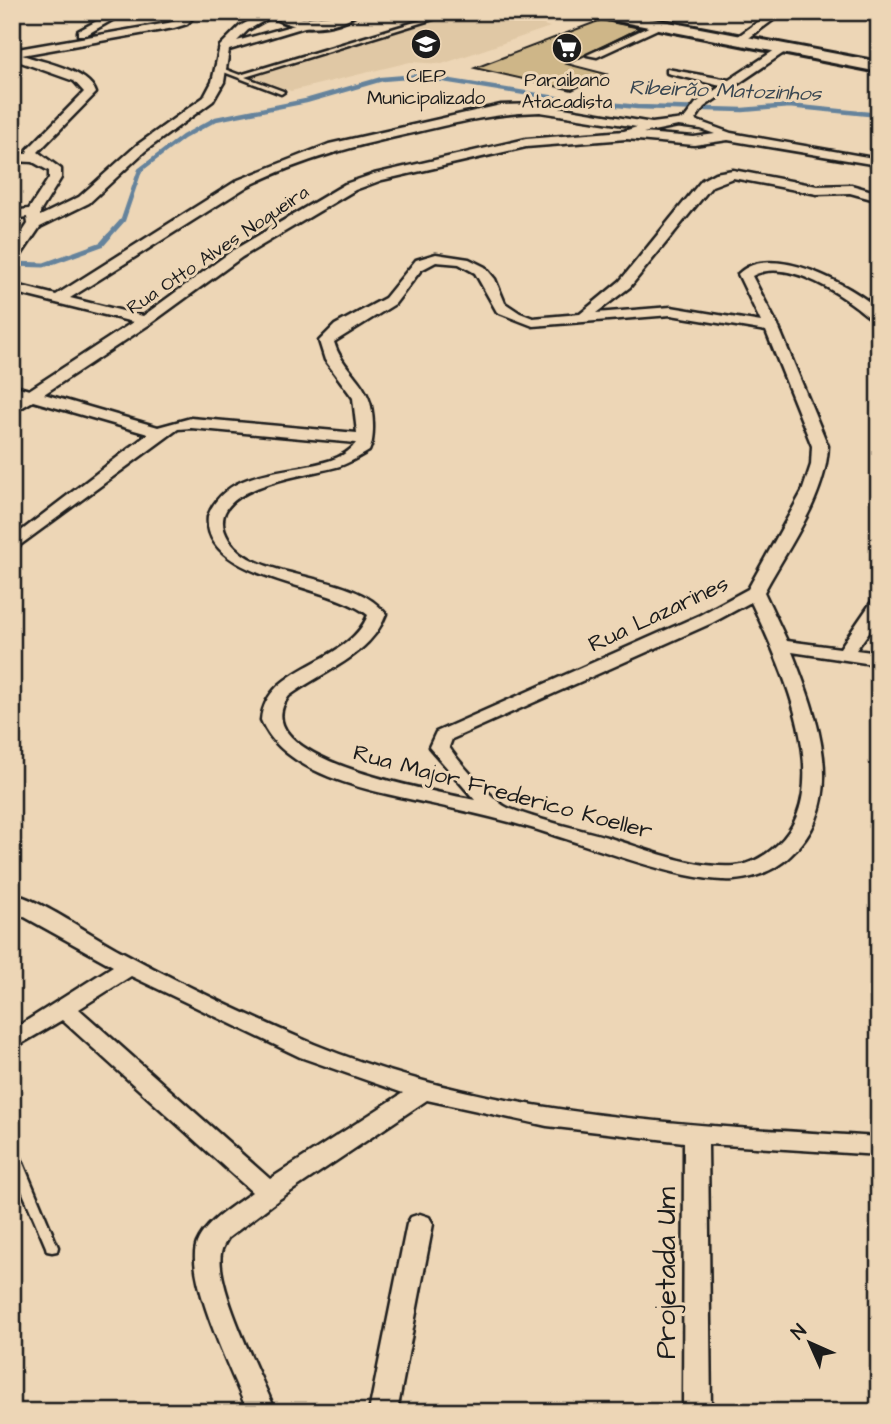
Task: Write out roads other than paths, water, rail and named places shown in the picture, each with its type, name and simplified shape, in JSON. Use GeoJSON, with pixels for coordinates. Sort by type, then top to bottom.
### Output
{"type":"FeatureCollection","features":[{"type":"Feature","properties":{"kind":"main road"},"geometry":{"type":"LineString","coordinates":[[274,12],[295,21],[313,23],[352,12]]}},
{"type":"Feature","properties":{"kind":"main road"},"geometry":{"type":"LineString","coordinates":[[592,12],[879,67]]}},
{"type":"Feature","properties":{"kind":"street"},"geometry":{"type":"LineString","coordinates":[[14,58],[109,21],[114,16],[113,12]]}},
{"type":"Feature","properties":{"kind":"street"},"geometry":{"type":"LineString","coordinates":[[48,46],[170,26],[183,22],[193,12]]}},
{"type":"Feature","properties":{"kind":"street"},"geometry":{"type":"LineString","coordinates":[[12,215],[34,218],[84,200],[141,148],[209,99],[215,90],[224,48],[244,29],[274,12]]}},
{"type":"Feature","properties":{"kind":"street"},"geometry":{"type":"LineString","coordinates":[[738,41],[779,12]]}},
{"type":"Feature","properties":{"kind":"street"},"geometry":{"type":"LineString","coordinates":[[224,48],[313,23]]}},
{"type":"Feature","properties":{"kind":"street"},"geometry":{"type":"LineString","coordinates":[[593,55],[659,26]]}},
{"type":"Feature","properties":{"kind":"street"},"geometry":{"type":"LineString","coordinates":[[626,135],[650,125],[695,113],[730,84],[782,50]]}},
{"type":"Feature","properties":{"kind":"street"},"geometry":{"type":"LineString","coordinates":[[14,58],[78,79],[88,86],[90,93],[32,152],[36,158],[55,169],[55,178],[14,255]]}},
{"type":"Feature","properties":{"kind":"street"},"geometry":{"type":"LineString","coordinates":[[671,71],[730,84]]}},
{"type":"Feature","properties":{"kind":"street"},"geometry":{"type":"LineString","coordinates":[[59,299],[243,184],[270,170],[333,147],[501,108],[540,108],[650,125]]}},
{"type":"Feature","properties":{"kind":"street"},"geometry":{"type":"LineString","coordinates":[[695,113],[729,136],[864,172],[879,197]]}},
{"type":"Feature","properties":{"kind":"street"},"geometry":{"type":"LineString","coordinates":[[626,135],[694,141],[729,136]]}},
{"type":"Feature","properties":{"kind":"street","name":"Rua Otto Alves Nogueira"},"geometry":{"type":"LineString","coordinates":[[12,408],[145,321],[237,254],[350,187],[378,177],[526,143],[626,135]]}},
{"type":"Feature","properties":{"kind":"street"},"geometry":{"type":"LineString","coordinates":[[12,158],[36,158]]}},
{"type":"Feature","properties":{"kind":"street"},"geometry":{"type":"LineString","coordinates":[[571,321],[597,307],[625,284],[712,178],[733,174],[817,190],[864,172]]}},
{"type":"Feature","properties":{"kind":"street"},"geometry":{"type":"LineString","coordinates":[[12,546],[160,432],[174,425],[191,423],[365,439],[360,398],[332,360],[326,341],[347,323],[389,302],[404,287],[419,264],[441,258],[465,262],[486,275],[499,305],[508,313],[533,321],[571,321],[608,314],[671,311],[772,328]]}},
{"type":"Feature","properties":{"kind":"street","name":"Rua Lazarines"},"geometry":{"type":"LineString","coordinates":[[498,811],[444,755],[439,747],[443,736],[706,619],[755,592],[795,523],[819,465],[815,429],[791,380],[772,328],[745,274],[760,264],[785,267],[840,289],[858,299],[879,318]]}},
{"type":"Feature","properties":{"kind":"street"},"geometry":{"type":"LineString","coordinates":[[12,288],[145,321]]}},
{"type":"Feature","properties":{"kind":"street"},"geometry":{"type":"LineString","coordinates":[[12,390],[160,432]]}},
{"type":"Feature","properties":{"kind":"street","name":"Rua Major Frederico Koeller"},"geometry":{"type":"LineString","coordinates":[[365,439],[363,448],[343,459],[255,482],[236,491],[221,505],[216,516],[216,530],[220,540],[235,555],[268,570],[360,598],[377,614],[377,623],[368,635],[282,694],[270,713],[271,723],[294,747],[338,772],[405,791],[498,811],[685,867],[722,873],[754,871],[787,847],[802,831],[811,810],[813,789],[808,718],[755,592]]}},
{"type":"Feature","properties":{"kind":"street"},"geometry":{"type":"LineString","coordinates":[[846,652],[879,604]]}},
{"type":"Feature","properties":{"kind":"street"},"geometry":{"type":"LineString","coordinates":[[779,645],[846,652],[879,659]]}},
{"type":"Feature","properties":{"kind":"street"},"geometry":{"type":"LineString","coordinates":[[12,900],[129,966],[268,1036],[361,1071],[425,1090],[500,1109],[696,1135],[879,1146]]}},
{"type":"Feature","properties":{"kind":"street"},"geometry":{"type":"LineString","coordinates":[[12,1041],[65,1010],[129,966]]}},
{"type":"Feature","properties":{"kind":"street"},"geometry":{"type":"LineString","coordinates":[[65,1010],[269,1193]]}},
{"type":"Feature","properties":{"kind":"street"},"geometry":{"type":"LineString","coordinates":[[262,1412],[211,1286],[206,1265],[210,1244],[219,1231],[269,1193],[425,1090]]}},
{"type":"Feature","properties":{"kind":"street","name":"Projetada Um"},"geometry":{"type":"LineString","coordinates":[[696,1135],[697,1412]]}},
{"type":"Feature","properties":{"kind":"street"},"geometry":{"type":"LineString","coordinates":[[383,1412],[420,1224]]}},
{"type":"Feature","properties":{"kind":"lane"},"geometry":{"type":"LineString","coordinates":[[239,77],[454,12]]}},
{"type":"Feature","properties":{"kind":"lane"},"geometry":{"type":"LineString","coordinates":[[219,69],[281,92]]}},
{"type":"Feature","properties":{"kind":"lane"},"geometry":{"type":"LineString","coordinates":[[12,1150],[52,1247]]}},
{"type":"Feature","properties":{"kind":"waterway","name":"Ribeirão Matozinhos"},"geometry":{"type":"LineString","coordinates":[[107,238],[123,220],[140,170],[183,137],[216,119],[306,101],[382,79],[419,76],[562,99],[637,107],[743,110],[789,106],[879,115]]}},
{"type":"Feature","properties":{"kind":"waterway","name":"Ribeirão Matozinhos"},"geometry":{"type":"LineString","coordinates":[[12,264],[44,265],[102,244],[109,236]]}},
{"type":"Feature","properties":{"kind":"place","name":"CIEP Municipalizado"},"geometry":{"type":"Point","coordinates":[426,44]}},
{"type":"Feature","properties":{"kind":"place","name":"Paraibano Atacadista"},"geometry":{"type":"Point","coordinates":[567,48]}}]}
